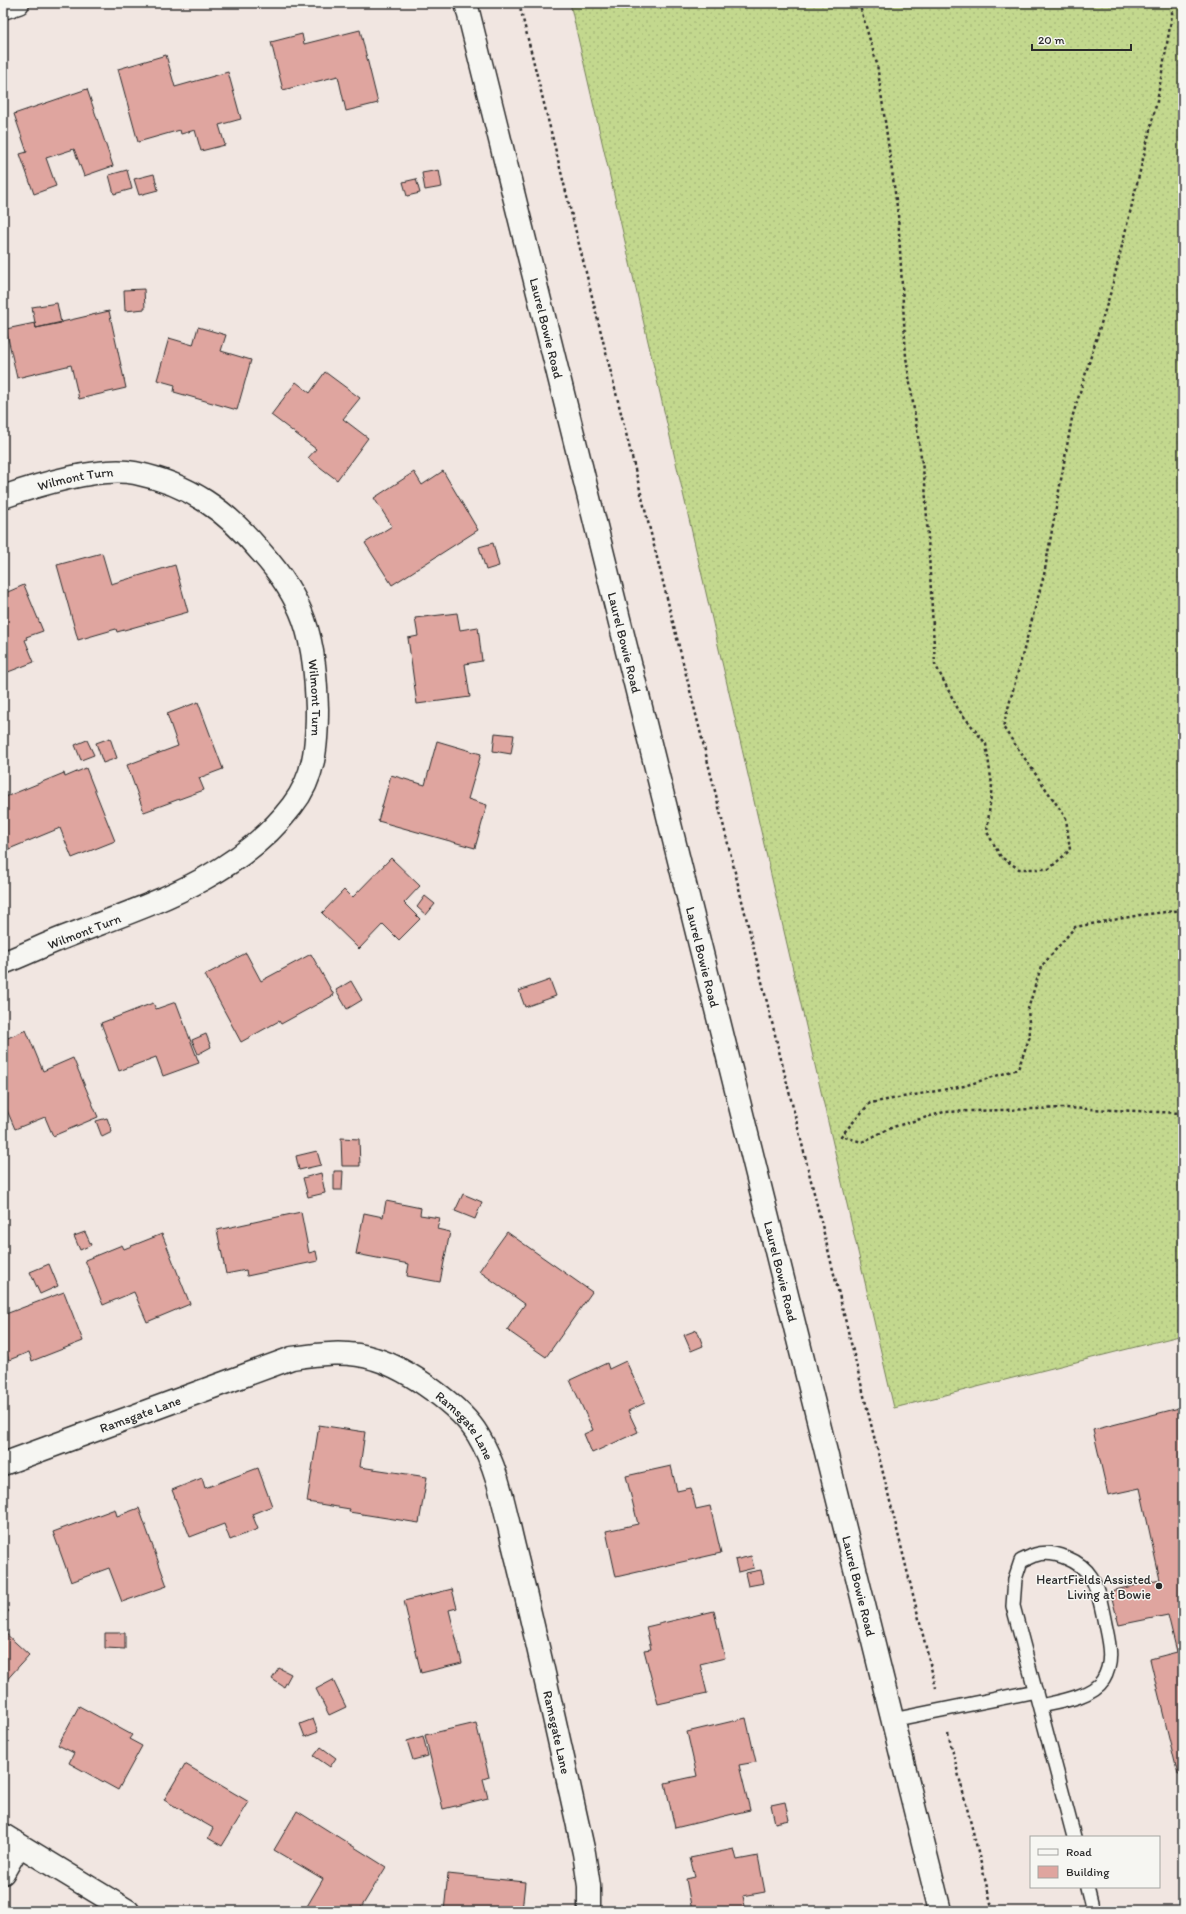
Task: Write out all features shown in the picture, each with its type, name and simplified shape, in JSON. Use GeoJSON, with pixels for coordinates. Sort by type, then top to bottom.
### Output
{"type":"FeatureCollection","features":[{"type":"Feature","properties":{"kind":"street"},"geometry":{"type":"LineString","coordinates":[[3,8],[18,3]]}},
{"type":"Feature","properties":{"kind":"street","name":"Laurel Bowie Road"},"geometry":{"type":"LineString","coordinates":[[466,3],[940,1911]]}},
{"type":"Feature","properties":{"kind":"street","name":"Wilmont Turn"},"geometry":{"type":"LineString","coordinates":[[3,497],[44,484],[79,476],[108,472],[132,473],[161,480],[186,489],[215,506],[246,534],[276,570],[294,598],[304,621],[313,654],[317,693],[317,728],[313,763],[308,782],[292,807],[251,847],[225,867],[191,886],[139,910],[63,938],[3,963]]}},
{"type":"Feature","properties":{"kind":"street","name":"Ramsgate Lane"},"geometry":{"type":"LineString","coordinates":[[3,1464],[292,1358],[323,1354],[341,1354],[375,1359],[414,1378],[445,1400],[465,1418],[478,1434],[488,1455],[498,1487],[533,1623],[582,1845],[589,1886],[590,1911]]}},
{"type":"Feature","properties":{"kind":"street"},"geometry":{"type":"LineString","coordinates":[[3,1873],[11,1840],[128,1911]]}},
{"type":"Feature","properties":{"kind":"lane"},"geometry":{"type":"LineString","coordinates":[[1040,1706],[1083,1695],[1102,1681],[1110,1661],[1110,1645],[1091,1577],[1075,1561],[1050,1553],[1036,1554],[1021,1561],[1015,1579],[1013,1606],[1074,1836]]}},
{"type":"Feature","properties":{"kind":"lane"},"geometry":{"type":"LineString","coordinates":[[892,1720],[1036,1691]]}},
{"type":"Feature","properties":{"kind":"lane"},"geometry":{"type":"LineString","coordinates":[[1087,1888],[1093,1911]]}},
{"type":"Feature","properties":{"kind":"path"},"geometry":{"type":"LineString","coordinates":[[518,3],[709,764],[993,1911]]}},
{"type":"Feature","properties":{"kind":"path"},"geometry":{"type":"LineString","coordinates":[[859,3],[877,64],[898,214],[906,357],[925,483],[935,664],[958,709],[986,744],[992,786],[987,832],[1001,857],[1019,869],[1049,869],[1070,850],[1066,818],[1004,727],[1044,574],[1072,418],[1111,290],[1157,101],[1172,16],[1172,3]]}},
{"type":"Feature","properties":{"kind":"path"},"geometry":{"type":"LineString","coordinates":[[1183,910],[1140,915],[1075,927],[1041,967],[1028,1009],[1030,1036],[1018,1069],[964,1086],[870,1103],[841,1136],[862,1142],[893,1127],[944,1112],[1064,1108],[1183,1114]]}},
{"type":"Feature","properties":{"kind":"green space"},"geometry":{"type":"Polygon","coordinates":[[[570,3],[1183,3],[1183,1335],[894,1408],[570,3]]]}},
{"type":"Feature","properties":{"kind":"building"},"geometry":{"type":"Polygon","coordinates":[[[360,30],[378,103],[346,111],[338,76],[283,90],[271,42],[302,34],[304,44],[360,30]]]}},
{"type":"Feature","properties":{"kind":"building"},"geometry":{"type":"Polygon","coordinates":[[[166,55],[175,87],[228,72],[241,119],[219,125],[225,145],[201,151],[195,130],[181,134],[180,130],[138,142],[118,69],[166,55]]]}},
{"type":"Feature","properties":{"kind":"building"},"geometry":{"type":"Polygon","coordinates":[[[87,89],[113,166],[84,176],[74,149],[46,158],[56,186],[34,194],[20,154],[27,152],[14,114],[87,89]]]}},
{"type":"Feature","properties":{"kind":"building"},"geometry":{"type":"Polygon","coordinates":[[[127,170],[132,189],[114,194],[109,175],[127,170]]]}},
{"type":"Feature","properties":{"kind":"building"},"geometry":{"type":"Polygon","coordinates":[[[439,170],[442,187],[425,190],[422,173],[439,170]]]}},
{"type":"Feature","properties":{"kind":"building"},"geometry":{"type":"Polygon","coordinates":[[[154,174],[158,190],[139,195],[134,179],[154,174]]]}},
{"type":"Feature","properties":{"kind":"building"},"geometry":{"type":"Polygon","coordinates":[[[416,179],[420,193],[407,196],[403,182],[416,179]]]}},
{"type":"Feature","properties":{"kind":"building"},"geometry":{"type":"Polygon","coordinates":[[[144,289],[145,309],[125,311],[124,290],[144,289]]]}},
{"type":"Feature","properties":{"kind":"building"},"geometry":{"type":"Polygon","coordinates":[[[57,303],[61,323],[36,328],[32,307],[57,303]]]}},
{"type":"Feature","properties":{"kind":"building"},"geometry":{"type":"Polygon","coordinates":[[[109,311],[126,388],[79,399],[71,365],[17,378],[6,329],[35,323],[36,328],[109,311]]]}},
{"type":"Feature","properties":{"kind":"building"},"geometry":{"type":"Polygon","coordinates":[[[198,327],[226,335],[221,351],[251,360],[237,410],[174,392],[175,385],[157,380],[169,338],[193,345],[198,327]]]}},
{"type":"Feature","properties":{"kind":"building"},"geometry":{"type":"Polygon","coordinates":[[[325,372],[360,398],[343,419],[368,438],[337,480],[308,458],[316,449],[271,415],[296,382],[310,393],[325,372]]]}},
{"type":"Feature","properties":{"kind":"building"},"geometry":{"type":"Polygon","coordinates":[[[443,471],[478,530],[392,585],[365,543],[392,526],[374,498],[414,472],[422,485],[443,471]]]}},
{"type":"Feature","properties":{"kind":"building"},"geometry":{"type":"Polygon","coordinates":[[[493,543],[499,566],[486,570],[479,547],[493,543]]]}},
{"type":"Feature","properties":{"kind":"building"},"geometry":{"type":"Polygon","coordinates":[[[102,553],[111,584],[175,565],[188,612],[117,632],[116,629],[78,640],[57,565],[102,553]]]}},
{"type":"Feature","properties":{"kind":"building"},"geometry":{"type":"Polygon","coordinates":[[[24,585],[43,631],[26,637],[27,639],[25,640],[34,662],[3,674],[3,594],[24,585]]]}},
{"type":"Feature","properties":{"kind":"building"},"geometry":{"type":"Polygon","coordinates":[[[457,613],[460,630],[478,627],[482,661],[465,664],[470,697],[417,704],[408,638],[418,636],[415,618],[457,613]]]}},
{"type":"Feature","properties":{"kind":"building"},"geometry":{"type":"Polygon","coordinates":[[[198,702],[223,769],[199,778],[204,790],[144,812],[127,765],[178,746],[167,714],[198,702]]]}},
{"type":"Feature","properties":{"kind":"building"},"geometry":{"type":"Polygon","coordinates":[[[495,733],[514,735],[511,754],[493,751],[495,733]]]}},
{"type":"Feature","properties":{"kind":"building"},"geometry":{"type":"Polygon","coordinates":[[[110,738],[117,758],[103,763],[96,743],[110,738]]]}},
{"type":"Feature","properties":{"kind":"building"},"geometry":{"type":"Polygon","coordinates":[[[87,740],[94,755],[81,760],[75,745],[87,740]]]}},
{"type":"Feature","properties":{"kind":"building"},"geometry":{"type":"Polygon","coordinates":[[[437,741],[481,754],[468,799],[487,805],[475,848],[378,821],[391,775],[425,785],[437,741]]]}},
{"type":"Feature","properties":{"kind":"building"},"geometry":{"type":"Polygon","coordinates":[[[86,768],[115,841],[72,858],[60,828],[9,849],[3,833],[3,798],[64,773],[65,777],[86,768]]]}},
{"type":"Feature","properties":{"kind":"building"},"geometry":{"type":"Polygon","coordinates":[[[391,858],[420,886],[404,903],[420,919],[399,940],[383,924],[359,949],[322,913],[344,890],[352,898],[391,858]]]}},
{"type":"Feature","properties":{"kind":"building"},"geometry":{"type":"Polygon","coordinates":[[[425,896],[435,904],[426,915],[417,907],[425,896]]]}},
{"type":"Feature","properties":{"kind":"building"},"geometry":{"type":"Polygon","coordinates":[[[246,953],[261,981],[311,954],[334,995],[281,1024],[279,1021],[241,1042],[205,975],[246,953]]]}},
{"type":"Feature","properties":{"kind":"building"},"geometry":{"type":"Polygon","coordinates":[[[550,980],[556,996],[525,1007],[519,991],[550,980]]]}},
{"type":"Feature","properties":{"kind":"building"},"geometry":{"type":"Polygon","coordinates":[[[351,981],[362,1000],[347,1009],[336,990],[351,981]]]}},
{"type":"Feature","properties":{"kind":"building"},"geometry":{"type":"Polygon","coordinates":[[[176,1002],[199,1063],[163,1076],[156,1057],[119,1071],[101,1023],[153,1003],[156,1009],[176,1002]]]}},
{"type":"Feature","properties":{"kind":"building"},"geometry":{"type":"Polygon","coordinates":[[[26,1030],[43,1071],[73,1058],[98,1117],[53,1136],[45,1117],[15,1129],[3,1101],[3,1040],[26,1030]]]}},
{"type":"Feature","properties":{"kind":"building"},"geometry":{"type":"Polygon","coordinates":[[[206,1034],[211,1047],[198,1054],[192,1040],[206,1034]]]}},
{"type":"Feature","properties":{"kind":"building"},"geometry":{"type":"Polygon","coordinates":[[[107,1118],[112,1132],[102,1137],[96,1121],[107,1118]]]}},
{"type":"Feature","properties":{"kind":"building"},"geometry":{"type":"Polygon","coordinates":[[[341,1138],[359,1139],[360,1166],[342,1166],[341,1138]]]}},
{"type":"Feature","properties":{"kind":"building"},"geometry":{"type":"Polygon","coordinates":[[[317,1151],[321,1165],[299,1170],[296,1156],[317,1151]]]}},
{"type":"Feature","properties":{"kind":"building"},"geometry":{"type":"Polygon","coordinates":[[[334,1171],[343,1171],[342,1190],[334,1190],[334,1171]]]}},
{"type":"Feature","properties":{"kind":"building"},"geometry":{"type":"Polygon","coordinates":[[[321,1173],[325,1193],[308,1197],[303,1178],[321,1173]]]}},
{"type":"Feature","properties":{"kind":"building"},"geometry":{"type":"Polygon","coordinates":[[[463,1194],[482,1202],[475,1219],[455,1211],[463,1194]]]}},
{"type":"Feature","properties":{"kind":"building"},"geometry":{"type":"Polygon","coordinates":[[[386,1201],[421,1208],[420,1215],[440,1218],[437,1229],[450,1232],[440,1282],[407,1276],[409,1264],[356,1254],[364,1213],[383,1217],[386,1201]]]}},
{"type":"Feature","properties":{"kind":"building"},"geometry":{"type":"Polygon","coordinates":[[[301,1212],[309,1253],[316,1251],[318,1261],[247,1276],[246,1270],[226,1274],[217,1230],[301,1212]]]}},
{"type":"Feature","properties":{"kind":"building"},"geometry":{"type":"Polygon","coordinates":[[[85,1232],[91,1245],[80,1250],[74,1236],[85,1232]]]}},
{"type":"Feature","properties":{"kind":"building"},"geometry":{"type":"Polygon","coordinates":[[[507,1232],[592,1292],[546,1357],[507,1330],[525,1304],[479,1271],[507,1232]]]}},
{"type":"Feature","properties":{"kind":"building"},"geometry":{"type":"Polygon","coordinates":[[[162,1234],[190,1304],[147,1322],[134,1292],[103,1305],[85,1260],[122,1245],[124,1249],[162,1234]]]}},
{"type":"Feature","properties":{"kind":"building"},"geometry":{"type":"Polygon","coordinates":[[[49,1264],[58,1286],[40,1294],[30,1272],[49,1264]]]}},
{"type":"Feature","properties":{"kind":"building"},"geometry":{"type":"Polygon","coordinates":[[[64,1292],[83,1341],[32,1361],[29,1352],[9,1360],[3,1344],[3,1315],[64,1292]]]}},
{"type":"Feature","properties":{"kind":"building"},"geometry":{"type":"Polygon","coordinates":[[[697,1330],[703,1346],[691,1351],[684,1335],[697,1330]]]}},
{"type":"Feature","properties":{"kind":"building"},"geometry":{"type":"Polygon","coordinates":[[[626,1361],[645,1403],[628,1411],[638,1432],[592,1453],[584,1434],[593,1430],[570,1380],[607,1363],[609,1369],[626,1361]]]}},
{"type":"Feature","properties":{"kind":"building","name":"HeartFields Assisted Living at Bowie"},"geometry":{"type":"Polygon","coordinates":[[[1183,1407],[1183,1774],[1178,1775],[1150,1659],[1177,1652],[1168,1615],[1119,1625],[1110,1591],[1160,1580],[1140,1488],[1108,1495],[1093,1430],[1183,1407]]]}},
{"type":"Feature","properties":{"kind":"building"},"geometry":{"type":"Polygon","coordinates":[[[319,1425],[365,1432],[360,1467],[427,1477],[419,1523],[349,1512],[350,1509],[307,1502],[319,1425]]]}},
{"type":"Feature","properties":{"kind":"building"},"geometry":{"type":"Polygon","coordinates":[[[671,1466],[677,1491],[691,1488],[696,1509],[710,1506],[721,1553],[616,1577],[606,1531],[638,1524],[626,1476],[671,1466]]]}},
{"type":"Feature","properties":{"kind":"building"},"geometry":{"type":"Polygon","coordinates":[[[258,1468],[272,1506],[252,1514],[258,1529],[230,1540],[224,1524],[190,1537],[172,1490],[202,1478],[205,1488],[258,1468]]]}},
{"type":"Feature","properties":{"kind":"building"},"geometry":{"type":"Polygon","coordinates":[[[139,1508],[167,1586],[122,1602],[109,1568],[71,1582],[53,1532],[115,1509],[117,1516],[139,1508]]]}},
{"type":"Feature","properties":{"kind":"building"},"geometry":{"type":"Polygon","coordinates":[[[751,1556],[754,1568],[738,1572],[735,1560],[751,1556]]]}},
{"type":"Feature","properties":{"kind":"building"},"geometry":{"type":"Polygon","coordinates":[[[761,1570],[764,1583],[748,1586],[745,1573],[761,1570]]]}},
{"type":"Feature","properties":{"kind":"building"},"geometry":{"type":"Polygon","coordinates":[[[452,1589],[457,1608],[449,1610],[462,1663],[421,1673],[404,1601],[452,1589]]]}},
{"type":"Feature","properties":{"kind":"building"},"geometry":{"type":"Polygon","coordinates":[[[3,1605],[9,1611],[3,1617],[3,1605]]]}},
{"type":"Feature","properties":{"kind":"building"},"geometry":{"type":"Polygon","coordinates":[[[714,1611],[725,1658],[700,1664],[707,1693],[658,1704],[644,1650],[651,1649],[646,1627],[714,1611]]]}},
{"type":"Feature","properties":{"kind":"building"},"geometry":{"type":"Polygon","coordinates":[[[3,1631],[29,1655],[3,1684],[3,1631]]]}},
{"type":"Feature","properties":{"kind":"building"},"geometry":{"type":"Polygon","coordinates":[[[105,1633],[125,1633],[125,1649],[105,1648],[105,1633]]]}},
{"type":"Feature","properties":{"kind":"building"},"geometry":{"type":"Polygon","coordinates":[[[279,1668],[291,1674],[284,1687],[272,1679],[279,1668]]]}},
{"type":"Feature","properties":{"kind":"building"},"geometry":{"type":"Polygon","coordinates":[[[333,1680],[346,1707],[329,1715],[316,1689],[333,1680]]]}},
{"type":"Feature","properties":{"kind":"building"},"geometry":{"type":"Polygon","coordinates":[[[79,1706],[132,1735],[129,1739],[142,1746],[118,1790],[69,1763],[74,1753],[58,1745],[79,1706]]]}},
{"type":"Feature","properties":{"kind":"building"},"geometry":{"type":"Polygon","coordinates":[[[746,1718],[756,1762],[739,1765],[750,1810],[675,1828],[665,1783],[697,1776],[687,1732],[746,1718]]]}},
{"type":"Feature","properties":{"kind":"building"},"geometry":{"type":"Polygon","coordinates":[[[313,1719],[318,1732],[305,1737],[300,1724],[313,1719]]]}},
{"type":"Feature","properties":{"kind":"building"},"geometry":{"type":"Polygon","coordinates":[[[476,1723],[489,1777],[483,1779],[488,1798],[443,1809],[425,1735],[476,1723]]]}},
{"type":"Feature","properties":{"kind":"building"},"geometry":{"type":"Polygon","coordinates":[[[423,1736],[428,1756],[413,1760],[407,1741],[423,1736]]]}},
{"type":"Feature","properties":{"kind":"building"},"geometry":{"type":"Polygon","coordinates":[[[321,1747],[336,1758],[330,1767],[314,1756],[321,1747]]]}},
{"type":"Feature","properties":{"kind":"building"},"geometry":{"type":"Polygon","coordinates":[[[185,1764],[249,1802],[222,1846],[208,1838],[213,1828],[164,1800],[185,1764]]]}},
{"type":"Feature","properties":{"kind":"building"},"geometry":{"type":"Polygon","coordinates":[[[785,1802],[789,1820],[775,1823],[771,1805],[785,1802]]]}},
{"type":"Feature","properties":{"kind":"building"},"geometry":{"type":"Polygon","coordinates":[[[297,1811],[386,1867],[359,1911],[312,1911],[306,1908],[323,1879],[274,1850],[297,1811]]]}},
{"type":"Feature","properties":{"kind":"building"},"geometry":{"type":"Polygon","coordinates":[[[734,1849],[737,1860],[758,1856],[765,1892],[743,1896],[746,1911],[692,1911],[686,1879],[695,1877],[690,1858],[734,1849]]]}},
{"type":"Feature","properties":{"kind":"building"},"geometry":{"type":"Polygon","coordinates":[[[448,1874],[525,1882],[522,1911],[444,1911],[448,1874]]]}},
{"type":"Feature","properties":{"kind":"place","name":"HeartFields Assisted Living at Bowie"},"geometry":{"type":"Point","coordinates":[1159,1586]}}]}
